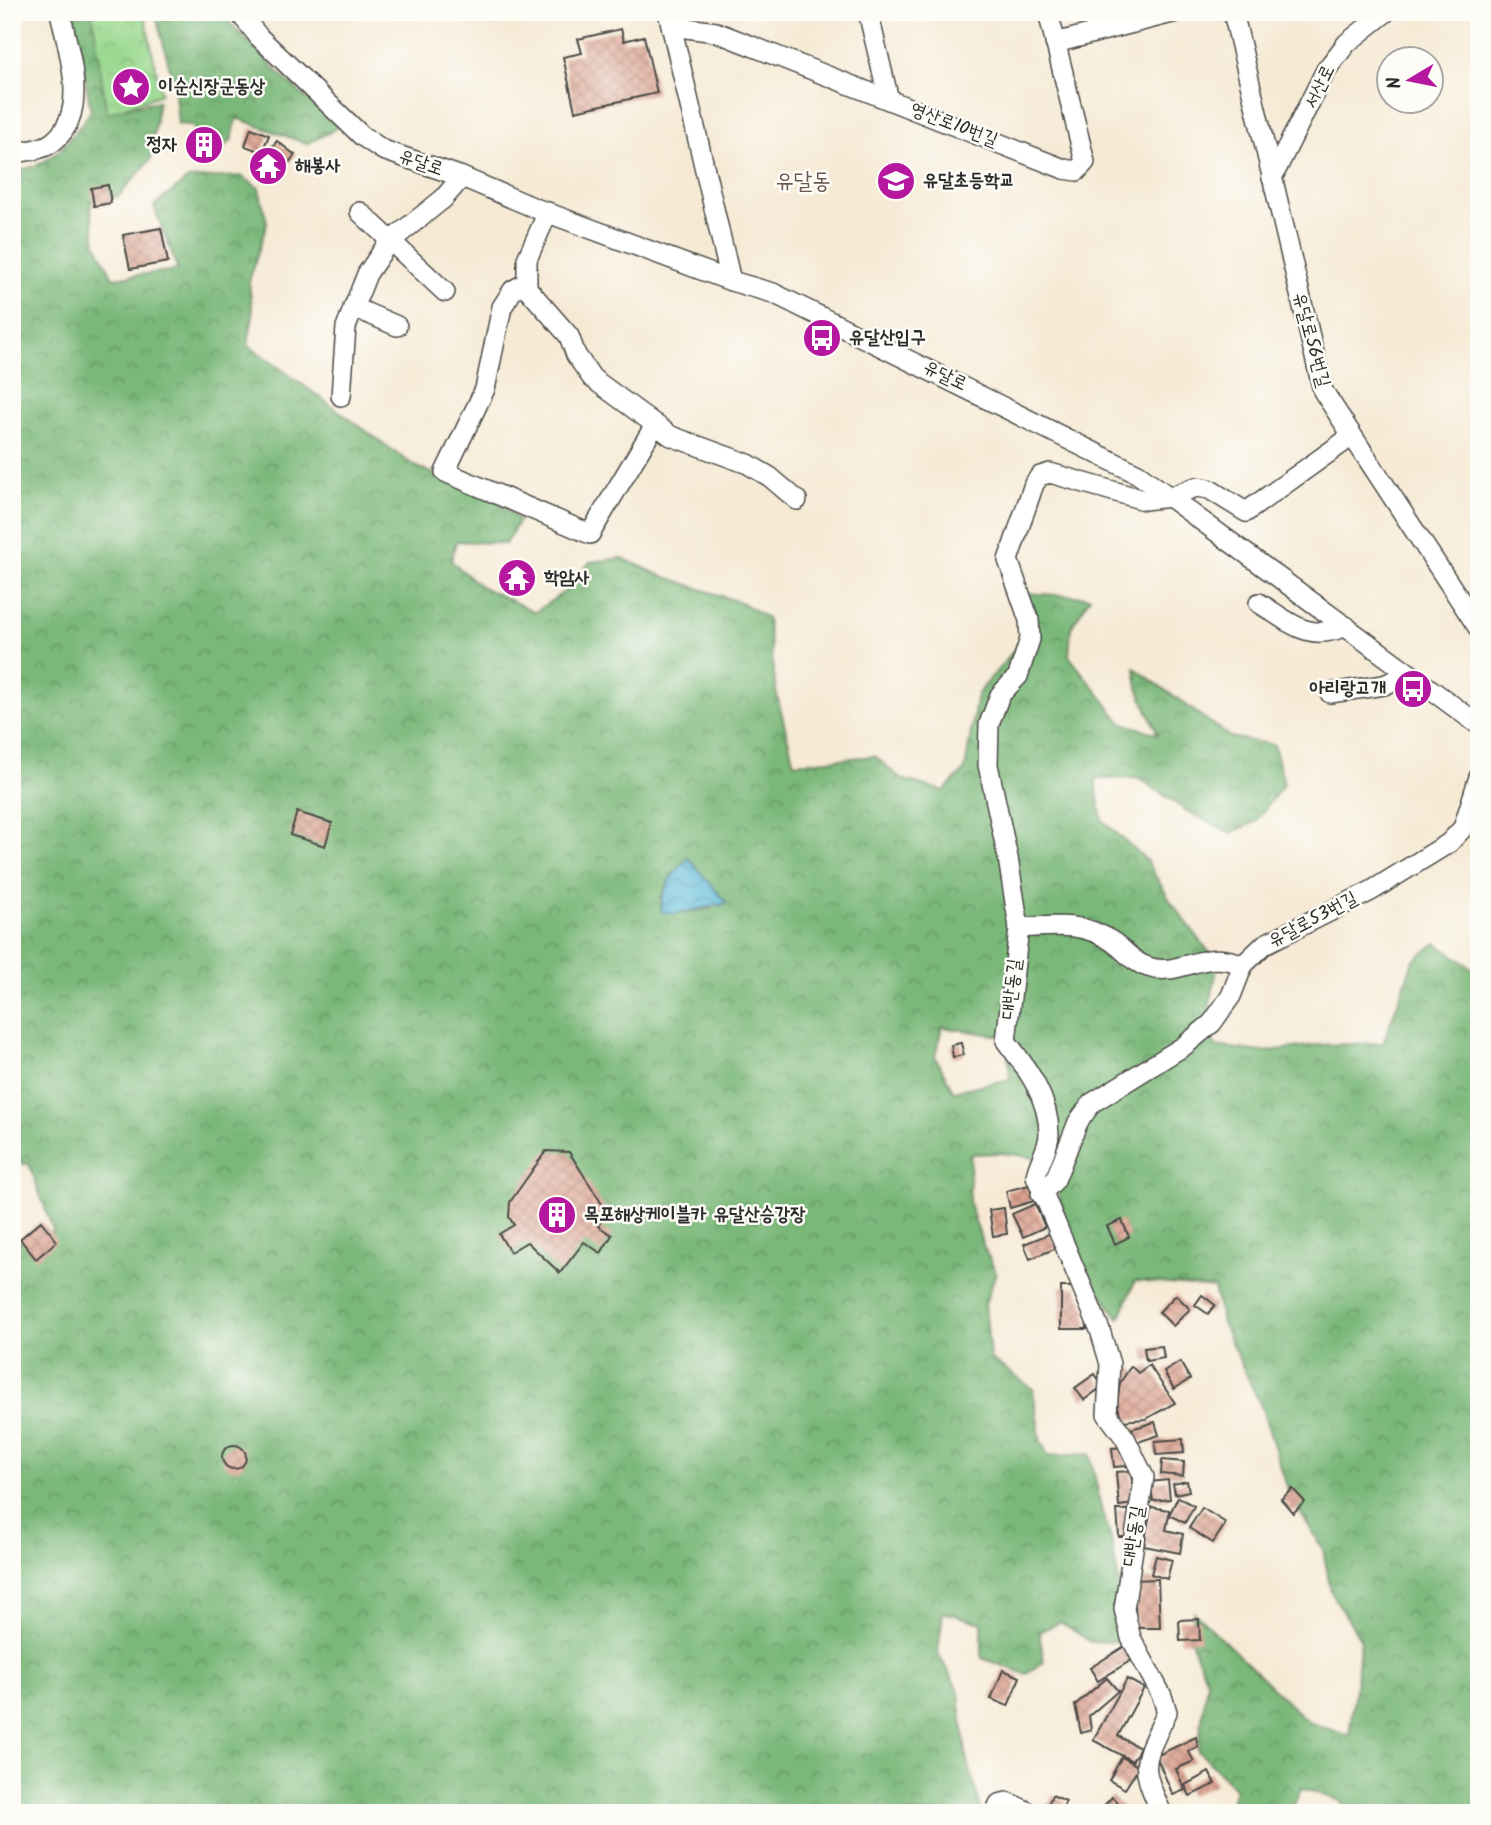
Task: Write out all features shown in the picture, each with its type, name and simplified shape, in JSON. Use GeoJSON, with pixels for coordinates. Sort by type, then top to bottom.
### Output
{"type":"FeatureCollection","features":[{"type":"Feature","properties":{"kind":"street"},"geometry":{"type":"LineString","coordinates":[[12,153],[53,142],[63,129],[74,104],[71,68],[60,12]]}},
{"type":"Feature","properties":{"kind":"street","name":"유달로"},"geometry":{"type":"LineString","coordinates":[[239,12],[259,37],[362,136],[403,158],[462,177],[731,281],[773,293],[971,388],[1138,474],[1477,722]]}},
{"type":"Feature","properties":{"kind":"street"},"geometry":{"type":"LineString","coordinates":[[868,12],[890,100]]}},
{"type":"Feature","properties":{"kind":"street","name":"영산로10번길"},"geometry":{"type":"LineString","coordinates":[[670,19],[716,32],[1064,169],[1077,171],[1086,162],[1048,12]]}},
{"type":"Feature","properties":{"kind":"street"},"geometry":{"type":"LineString","coordinates":[[1055,43],[1176,12]]}},
{"type":"Feature","properties":{"kind":"street","name":"유달로56번길"},"geometry":{"type":"LineString","coordinates":[[1233,12],[1317,374],[1327,399],[1479,629]]}},
{"type":"Feature","properties":{"kind":"street","name":"서산로"},"geometry":{"type":"LineString","coordinates":[[1272,178],[1326,69],[1347,43],[1386,12]]}},
{"type":"Feature","properties":{"kind":"street"},"geometry":{"type":"LineString","coordinates":[[670,19],[731,281]]}},
{"type":"Feature","properties":{"kind":"street"},"geometry":{"type":"LineString","coordinates":[[341,396],[346,327],[367,274],[391,241],[443,199],[462,177]]}},
{"type":"Feature","properties":{"kind":"street"},"geometry":{"type":"LineString","coordinates":[[360,212],[445,292]]}},
{"type":"Feature","properties":{"kind":"street"},"geometry":{"type":"LineString","coordinates":[[548,212],[527,259],[526,283],[531,296],[569,336],[576,355],[592,378],[678,439],[748,464],[770,477],[797,500]]}},
{"type":"Feature","properties":{"kind":"street"},"geometry":{"type":"LineString","coordinates":[[526,283],[513,290],[502,307],[485,389],[445,472],[590,534],[655,425]]}},
{"type":"Feature","properties":{"kind":"street"},"geometry":{"type":"LineString","coordinates":[[353,307],[397,326]]}},
{"type":"Feature","properties":{"kind":"street"},"geometry":{"type":"LineString","coordinates":[[1170,496],[1196,487],[1209,489],[1246,512],[1352,436]]}},
{"type":"Feature","properties":{"kind":"street","name":"대반동길"},"geometry":{"type":"LineString","coordinates":[[1162,1813],[1151,1794],[1145,1757],[1167,1712],[1162,1696],[1131,1638],[1124,1609],[1144,1478],[1125,1438],[1107,1414],[1110,1364],[1100,1330],[1041,1194],[1035,1174],[1050,1136],[1043,1103],[1032,1075],[1006,1041],[1019,928],[1009,858],[988,765],[989,723],[1000,695],[1018,676],[1030,639],[1029,620],[1008,560],[1016,529],[1034,484],[1040,476],[1049,473],[1144,500],[1170,496]]}},
{"type":"Feature","properties":{"kind":"street"},"geometry":{"type":"LineString","coordinates":[[1259,603],[1311,633],[1332,633],[1346,626]]}},
{"type":"Feature","properties":{"kind":"street"},"geometry":{"type":"LineString","coordinates":[[1330,693],[1384,685],[1410,674]]}},
{"type":"Feature","properties":{"kind":"street","name":"유달로53번길"},"geometry":{"type":"LineString","coordinates":[[1041,1194],[1055,1180],[1078,1122],[1092,1103],[1184,1046],[1212,1023],[1231,996],[1242,965],[1265,944],[1371,891],[1449,843],[1464,828],[1479,777]]}},
{"type":"Feature","properties":{"kind":"street"},"geometry":{"type":"LineString","coordinates":[[1019,928],[1071,925],[1094,929],[1149,968],[1172,968],[1221,957],[1242,965]]}},
{"type":"Feature","properties":{"kind":"street"},"geometry":{"type":"LineString","coordinates":[[995,1813],[999,1804],[1007,1802],[1031,1813]]}},
{"type":"Feature","properties":{"kind":"green space"},"geometry":{"type":"Polygon","coordinates":[[[74,12],[101,12],[113,110],[158,101],[151,159],[119,196],[90,201],[96,244],[113,278],[178,270],[154,206],[188,179],[241,176],[259,188],[267,223],[249,282],[253,315],[248,345],[413,465],[498,501],[519,521],[505,544],[456,541],[451,561],[480,586],[535,612],[567,590],[590,562],[622,558],[660,575],[742,603],[767,618],[776,691],[794,763],[875,756],[901,779],[944,791],[965,770],[977,695],[1025,637],[1025,593],[1090,597],[1071,628],[1069,656],[1122,723],[1158,734],[1138,688],[1135,668],[1230,737],[1274,745],[1284,784],[1255,822],[1231,833],[1188,812],[1139,778],[1095,779],[1102,820],[1146,860],[1169,899],[1218,964],[1205,1028],[1216,1046],[1262,1052],[1317,1045],[1383,1043],[1413,961],[1436,943],[1479,973],[1479,1813],[1346,1813],[1341,1801],[1301,1788],[1291,1813],[1228,1813],[1235,1788],[1198,1751],[1207,1681],[1191,1641],[1194,1612],[1308,1722],[1349,1736],[1361,1640],[1331,1592],[1323,1549],[1290,1496],[1261,1406],[1222,1323],[1214,1288],[1135,1281],[1119,1319],[1071,1251],[1052,1160],[1002,1153],[971,1154],[969,1203],[984,1248],[996,1272],[985,1304],[990,1358],[1033,1389],[1040,1439],[1048,1456],[1090,1454],[1102,1512],[1111,1538],[1129,1641],[1091,1642],[1060,1622],[1039,1632],[1044,1662],[1025,1674],[982,1658],[982,1623],[943,1612],[938,1653],[959,1692],[966,1755],[982,1813],[12,1813],[12,1248],[23,1240],[42,1242],[53,1230],[29,1164],[12,1163],[12,172],[39,164],[59,151],[91,111],[74,12]],[[688,858],[671,876],[661,898],[674,914],[711,909],[688,858]],[[942,1027],[935,1056],[953,1091],[1010,1079],[1007,1037],[942,1027]]]}},
{"type":"Feature","properties":{"kind":"green space"},"geometry":{"type":"Polygon","coordinates":[[[92,12],[144,12],[161,94],[107,114],[92,12]]]}},
{"type":"Feature","properties":{"kind":"green space"},"geometry":{"type":"Polygon","coordinates":[[[155,12],[219,12],[287,81],[339,127],[307,144],[237,118],[231,141],[216,153],[191,125],[178,124],[174,84],[155,12]]]}},
{"type":"Feature","properties":{"kind":"water"},"geometry":{"type":"Polygon","coordinates":[[[688,858],[727,903],[674,914],[661,911],[663,895],[669,882],[688,858]]]}},
{"type":"Feature","properties":{"kind":"building"},"geometry":{"type":"Polygon","coordinates":[[[621,29],[624,41],[644,36],[657,93],[575,111],[563,57],[582,53],[578,39],[621,29]]]}},
{"type":"Feature","properties":{"kind":"building"},"geometry":{"type":"Polygon","coordinates":[[[251,128],[269,135],[262,152],[245,146],[251,128]]]}},
{"type":"Feature","properties":{"kind":"building","name":"정자"},"geometry":{"type":"Polygon","coordinates":[[[207,132],[217,144],[201,157],[191,145],[207,132]]]}},
{"type":"Feature","properties":{"kind":"building"},"geometry":{"type":"Polygon","coordinates":[[[277,141],[295,155],[273,183],[255,170],[277,141]]]}},
{"type":"Feature","properties":{"kind":"building"},"geometry":{"type":"Polygon","coordinates":[[[108,185],[111,203],[94,206],[91,188],[108,185]]]}},
{"type":"Feature","properties":{"kind":"building"},"geometry":{"type":"Polygon","coordinates":[[[161,228],[168,262],[130,269],[123,235],[161,228]]]}},
{"type":"Feature","properties":{"kind":"building"},"geometry":{"type":"Polygon","coordinates":[[[297,812],[332,823],[325,846],[290,835],[297,812]]]}},
{"type":"Feature","properties":{"kind":"building"},"geometry":{"type":"Polygon","coordinates":[[[961,1043],[964,1055],[953,1057],[951,1045],[961,1043]]]}},
{"type":"Feature","properties":{"kind":"building","name":"목포해상케이블카 유달산승강장"},"geometry":{"type":"Polygon","coordinates":[[[546,1151],[569,1152],[607,1212],[598,1226],[612,1235],[601,1253],[584,1242],[560,1273],[527,1242],[510,1252],[499,1234],[514,1225],[509,1217],[510,1202],[546,1151]]]}},
{"type":"Feature","properties":{"kind":"building"},"geometry":{"type":"Polygon","coordinates":[[[1029,1185],[1034,1201],[1010,1208],[1006,1191],[1029,1185]]]}},
{"type":"Feature","properties":{"kind":"building"},"geometry":{"type":"Polygon","coordinates":[[[1035,1204],[1045,1227],[1023,1237],[1012,1214],[1035,1204]]]}},
{"type":"Feature","properties":{"kind":"building"},"geometry":{"type":"Polygon","coordinates":[[[1004,1208],[1007,1234],[993,1236],[989,1210],[1004,1208]]]}},
{"type":"Feature","properties":{"kind":"building"},"geometry":{"type":"Polygon","coordinates":[[[1122,1220],[1129,1237],[1115,1244],[1107,1226],[1122,1220]]]}},
{"type":"Feature","properties":{"kind":"building"},"geometry":{"type":"Polygon","coordinates":[[[41,1221],[57,1241],[36,1259],[20,1239],[41,1221]]]}},
{"type":"Feature","properties":{"kind":"building"},"geometry":{"type":"Polygon","coordinates":[[[1051,1233],[1057,1248],[1030,1259],[1024,1244],[1051,1233]]]}},
{"type":"Feature","properties":{"kind":"building"},"geometry":{"type":"Polygon","coordinates":[[[1061,1287],[1076,1287],[1086,1308],[1087,1329],[1061,1329],[1061,1287]]]}},
{"type":"Feature","properties":{"kind":"building"},"geometry":{"type":"Polygon","coordinates":[[[1176,1295],[1190,1309],[1173,1326],[1159,1312],[1176,1295]]]}},
{"type":"Feature","properties":{"kind":"building"},"geometry":{"type":"Polygon","coordinates":[[[1202,1295],[1215,1305],[1208,1314],[1195,1305],[1202,1295]]]}},
{"type":"Feature","properties":{"kind":"building"},"geometry":{"type":"Polygon","coordinates":[[[1162,1346],[1164,1358],[1146,1361],[1144,1348],[1162,1346]]]}},
{"type":"Feature","properties":{"kind":"building"},"geometry":{"type":"Polygon","coordinates":[[[1180,1362],[1190,1379],[1174,1389],[1164,1372],[1180,1362]]]}},
{"type":"Feature","properties":{"kind":"building"},"geometry":{"type":"Polygon","coordinates":[[[1149,1365],[1175,1403],[1146,1419],[1122,1421],[1117,1403],[1120,1383],[1131,1366],[1138,1373],[1149,1365]]]}},
{"type":"Feature","properties":{"kind":"building"},"geometry":{"type":"Polygon","coordinates":[[[1095,1374],[1103,1386],[1084,1400],[1075,1388],[1095,1374]]]}},
{"type":"Feature","properties":{"kind":"building"},"geometry":{"type":"Polygon","coordinates":[[[1155,1422],[1159,1435],[1135,1443],[1131,1429],[1155,1422]]]}},
{"type":"Feature","properties":{"kind":"building"},"geometry":{"type":"Polygon","coordinates":[[[1183,1439],[1184,1453],[1156,1455],[1155,1441],[1183,1439]]]}},
{"type":"Feature","properties":{"kind":"building"},"geometry":{"type":"Polygon","coordinates":[[[234,1445],[245,1452],[246,1457],[239,1468],[234,1469],[223,1462],[222,1457],[229,1446],[234,1445]]]}},
{"type":"Feature","properties":{"kind":"building"},"geometry":{"type":"Polygon","coordinates":[[[1124,1447],[1127,1466],[1114,1467],[1112,1448],[1124,1447]]]}},
{"type":"Feature","properties":{"kind":"building"},"geometry":{"type":"Polygon","coordinates":[[[1162,1460],[1184,1462],[1183,1476],[1161,1474],[1162,1460]]]}},
{"type":"Feature","properties":{"kind":"building"},"geometry":{"type":"Polygon","coordinates":[[[1131,1471],[1134,1504],[1119,1506],[1116,1472],[1131,1471]]]}},
{"type":"Feature","properties":{"kind":"building"},"geometry":{"type":"Polygon","coordinates":[[[1168,1480],[1170,1499],[1153,1501],[1150,1482],[1168,1480]]]}},
{"type":"Feature","properties":{"kind":"building"},"geometry":{"type":"Polygon","coordinates":[[[1187,1481],[1189,1491],[1175,1494],[1173,1484],[1187,1481]]]}},
{"type":"Feature","properties":{"kind":"building"},"geometry":{"type":"Polygon","coordinates":[[[1293,1489],[1305,1502],[1293,1513],[1281,1499],[1293,1489]]]}},
{"type":"Feature","properties":{"kind":"building"},"geometry":{"type":"Polygon","coordinates":[[[1178,1497],[1194,1506],[1185,1523],[1169,1515],[1178,1497]]]}},
{"type":"Feature","properties":{"kind":"building"},"geometry":{"type":"Polygon","coordinates":[[[1151,1507],[1169,1510],[1166,1530],[1183,1534],[1180,1553],[1144,1546],[1151,1507]]]}},
{"type":"Feature","properties":{"kind":"building"},"geometry":{"type":"Polygon","coordinates":[[[1202,1508],[1226,1523],[1213,1543],[1189,1528],[1202,1508]]]}},
{"type":"Feature","properties":{"kind":"building"},"geometry":{"type":"Polygon","coordinates":[[[1117,1510],[1129,1510],[1130,1537],[1119,1537],[1117,1510]]]}},
{"type":"Feature","properties":{"kind":"building"},"geometry":{"type":"Polygon","coordinates":[[[1156,1556],[1172,1560],[1167,1579],[1151,1574],[1156,1556]]]}},
{"type":"Feature","properties":{"kind":"building"},"geometry":{"type":"Polygon","coordinates":[[[1158,1579],[1160,1628],[1136,1628],[1134,1580],[1158,1579]]]}},
{"type":"Feature","properties":{"kind":"building"},"geometry":{"type":"Polygon","coordinates":[[[1199,1619],[1200,1640],[1180,1641],[1179,1620],[1199,1619]]]}},
{"type":"Feature","properties":{"kind":"building"},"geometry":{"type":"Polygon","coordinates":[[[1125,1646],[1133,1659],[1098,1681],[1090,1668],[1125,1646]]]}},
{"type":"Feature","properties":{"kind":"building"},"geometry":{"type":"Polygon","coordinates":[[[1003,1670],[1020,1677],[1008,1706],[991,1699],[1003,1670]]]}},
{"type":"Feature","properties":{"kind":"building"},"geometry":{"type":"Polygon","coordinates":[[[1107,1678],[1118,1691],[1089,1716],[1091,1730],[1081,1733],[1075,1705],[1107,1678]]]}},
{"type":"Feature","properties":{"kind":"building"},"geometry":{"type":"Polygon","coordinates":[[[1127,1679],[1144,1688],[1118,1736],[1140,1748],[1132,1761],[1093,1740],[1127,1679]]]}},
{"type":"Feature","properties":{"kind":"building"},"geometry":{"type":"Polygon","coordinates":[[[1196,1737],[1198,1747],[1188,1751],[1194,1761],[1176,1769],[1185,1790],[1173,1795],[1156,1756],[1196,1737]]]}},
{"type":"Feature","properties":{"kind":"building"},"geometry":{"type":"Polygon","coordinates":[[[1122,1757],[1139,1767],[1125,1789],[1109,1780],[1122,1757]]]}},
{"type":"Feature","properties":{"kind":"building"},"geometry":{"type":"Polygon","coordinates":[[[1209,1772],[1215,1784],[1190,1796],[1185,1785],[1209,1772]]]}},
{"type":"Feature","properties":{"kind":"building"},"geometry":{"type":"Polygon","coordinates":[[[1052,1795],[1066,1801],[1060,1813],[1046,1809],[1052,1795]]]}},
{"type":"Feature","properties":{"kind":"building"},"geometry":{"type":"Polygon","coordinates":[[[1112,1797],[1124,1809],[1120,1813],[1097,1813],[1112,1797]]]}},
{"type":"Feature","properties":{"kind":"place","name":"이순신장군동상"},"geometry":{"type":"Point","coordinates":[131,87]}},
{"type":"Feature","properties":{"kind":"place","name":"정자"},"geometry":{"type":"Point","coordinates":[204,145]}},
{"type":"Feature","properties":{"kind":"place","name":"해봉사"},"geometry":{"type":"Point","coordinates":[268,166]}},
{"type":"Feature","properties":{"kind":"place","name":"유달초등학교"},"geometry":{"type":"Point","coordinates":[896,181]}},
{"type":"Feature","properties":{"kind":"place","name":"유달산입구"},"geometry":{"type":"Point","coordinates":[822,338]}},
{"type":"Feature","properties":{"kind":"place","name":"학암사"},"geometry":{"type":"Point","coordinates":[517,578]}},
{"type":"Feature","properties":{"kind":"place","name":"아리랑고개"},"geometry":{"type":"Point","coordinates":[1413,689]}},
{"type":"Feature","properties":{"kind":"place","name":"목포해상케이블카 유달산승강장"},"geometry":{"type":"Point","coordinates":[557,1215]}},
{"type":"Feature","properties":{"kind":"district","name":"유달동"},"geometry":{"type":"Point","coordinates":[803,182]}}]}
